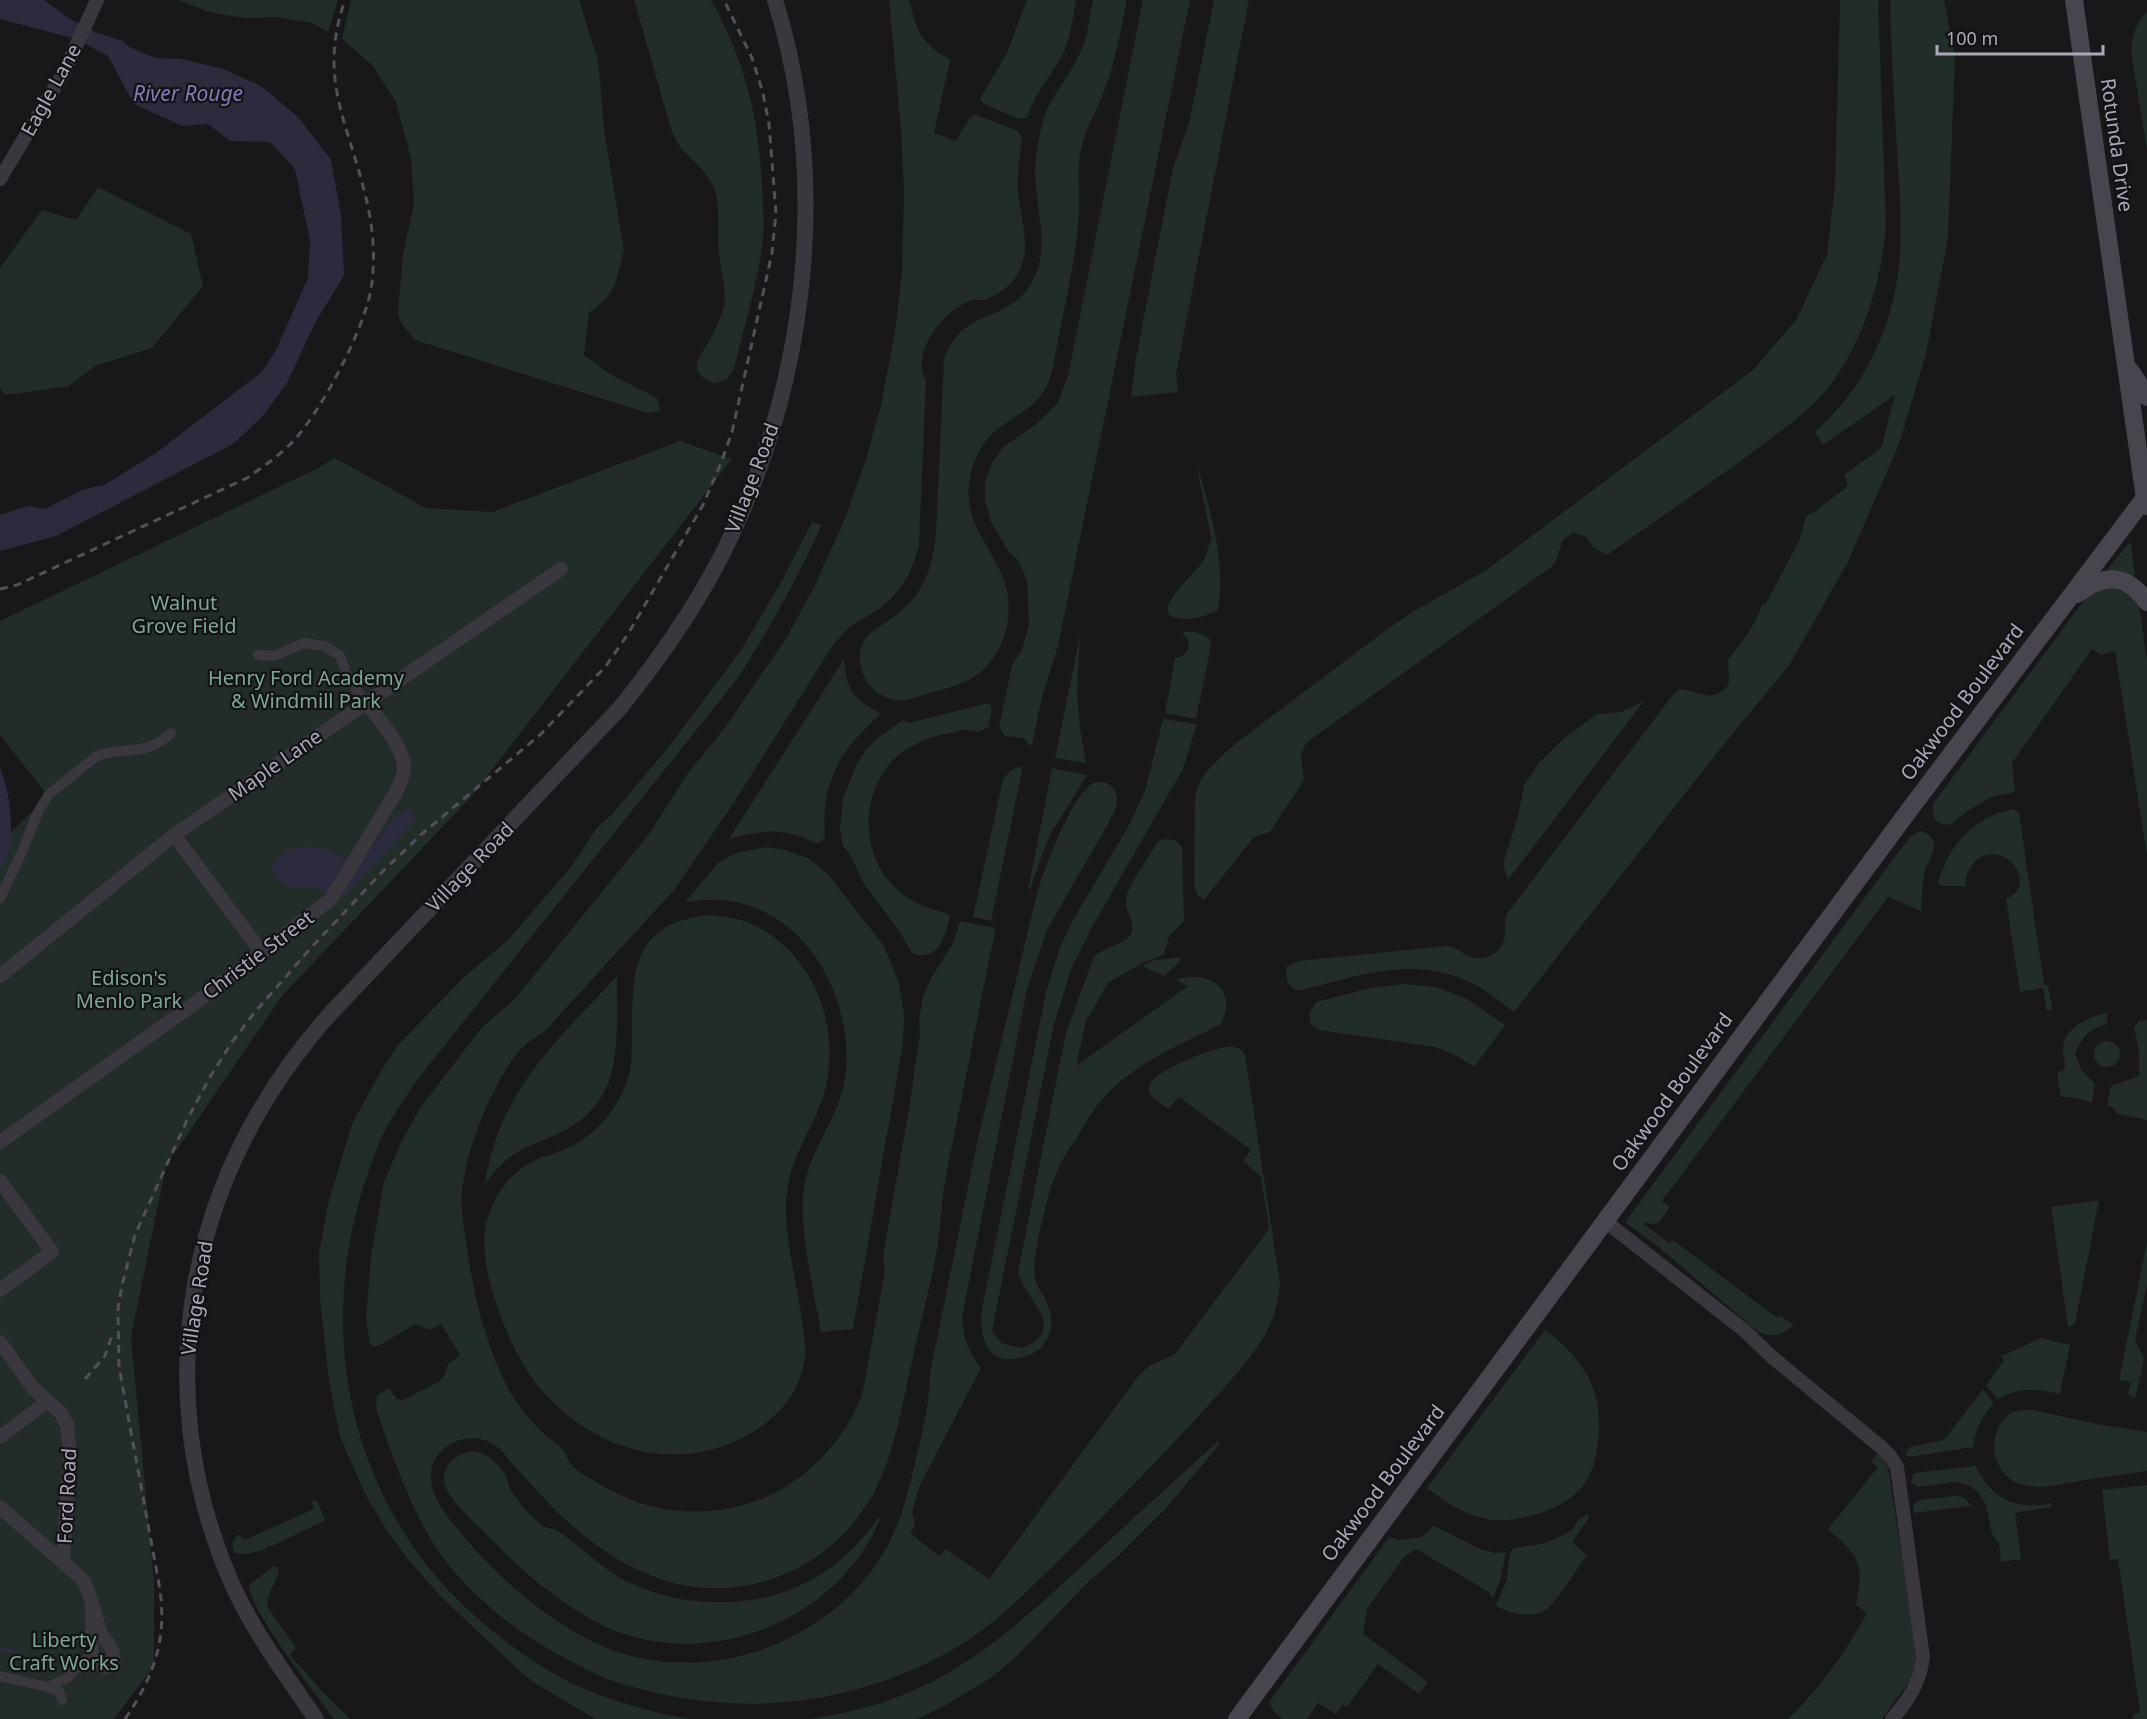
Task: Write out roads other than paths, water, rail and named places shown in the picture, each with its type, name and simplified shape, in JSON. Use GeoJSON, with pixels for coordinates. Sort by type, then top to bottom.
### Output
{"type":"FeatureCollection","features":[{"type":"Feature","properties":{"kind":"main road","name":"Rotunda Drive"},"geometry":{"type":"LineString","coordinates":[[2074,0],[2146,501]]}},
{"type":"Feature","properties":{"kind":"main road"},"geometry":{"type":"LineString","coordinates":[[2125,361],[2147,397]]}},
{"type":"Feature","properties":{"kind":"main road","name":"Oakwood Boulevard"},"geometry":{"type":"LineString","coordinates":[[1242,1717],[1605,1221],[2062,606],[2146,501]]}},
{"type":"Feature","properties":{"kind":"main road"},"geometry":{"type":"LineString","coordinates":[[2062,606],[2087,587],[2106,579],[2114,579],[2131,585],[2147,602]]}},
{"type":"Feature","properties":{"kind":"street","name":"Eagle Lane"},"geometry":{"type":"LineString","coordinates":[[0,179],[64,72],[97,0]]}},
{"type":"Feature","properties":{"kind":"street","name":"Village Road"},"geometry":{"type":"LineString","coordinates":[[316,1719],[264,1642],[239,1598],[218,1549],[205,1506],[190,1429],[187,1360],[195,1285],[208,1231],[224,1182],[247,1130],[273,1087],[304,1044],[620,708],[681,626],[733,533],[760,467],[778,406],[800,298],[804,256],[806,216],[801,132],[792,70],[775,0]]}},
{"type":"Feature","properties":{"kind":"street","name":"Maple Lane"},"geometry":{"type":"LineString","coordinates":[[0,976],[174,835],[561,569]]}},
{"type":"Feature","properties":{"kind":"street"},"geometry":{"type":"LineString","coordinates":[[258,655],[274,656],[304,643],[325,646],[340,656],[348,677],[366,703]]}},
{"type":"Feature","properties":{"kind":"street","name":"Christie Street"},"geometry":{"type":"LineString","coordinates":[[0,1142],[262,953],[331,899],[402,781],[404,769],[398,747],[366,703]]}},
{"type":"Feature","properties":{"kind":"street"},"geometry":{"type":"LineString","coordinates":[[0,898],[35,818],[49,794],[97,756],[152,747],[171,733]]}},
{"type":"Feature","properties":{"kind":"street"},"geometry":{"type":"LineString","coordinates":[[174,835],[262,953]]}},
{"type":"Feature","properties":{"kind":"street"},"geometry":{"type":"LineString","coordinates":[[0,1181],[52,1252],[0,1290]]}},
{"type":"Feature","properties":{"kind":"street"},"geometry":{"type":"LineString","coordinates":[[1605,1221],[1745,1330],[1772,1357],[1881,1447],[1897,1467],[1923,1657],[1921,1673],[1915,1689],[1892,1719]]}},
{"type":"Feature","properties":{"kind":"street","name":"Ford Road"},"geometry":{"type":"LineString","coordinates":[[0,1342],[33,1388],[61,1413],[67,1425],[70,1438],[63,1562]]}},
{"type":"Feature","properties":{"kind":"street"},"geometry":{"type":"LineString","coordinates":[[0,1437],[48,1401]]}},
{"type":"Feature","properties":{"kind":"street"},"geometry":{"type":"LineString","coordinates":[[0,1507],[82,1579],[91,1594],[100,1631],[115,1657],[112,1665],[105,1667],[93,1660],[94,1609]]}},
{"type":"Feature","properties":{"kind":"street"},"geometry":{"type":"LineString","coordinates":[[48,1688],[67,1678],[92,1653]]}},
{"type":"Feature","properties":{"kind":"street"},"geometry":{"type":"LineString","coordinates":[[0,1676],[59,1691],[62,1700]]}},
{"type":"Feature","properties":{"kind":"water","name":"River Rouge"},"geometry":{"type":"Polygon","coordinates":[[[0,0],[44,0],[72,20],[97,33],[123,41],[129,47],[156,58],[182,59],[223,69],[261,86],[298,117],[331,160],[341,215],[344,275],[315,323],[287,383],[262,417],[233,444],[56,536],[0,551],[0,515],[28,506],[45,509],[84,489],[104,485],[156,453],[262,372],[276,350],[308,278],[310,241],[295,169],[270,142],[230,141],[208,124],[182,126],[134,104],[108,56],[76,39],[0,19],[0,0]]]}},
{"type":"Feature","properties":{"kind":"water"},"geometry":{"type":"Polygon","coordinates":[[[0,768],[10,806],[11,835],[6,861],[0,871],[0,768]]]}},
{"type":"Feature","properties":{"kind":"water"},"geometry":{"type":"Polygon","coordinates":[[[408,809],[414,812],[415,821],[346,895],[331,894],[306,887],[291,889],[276,879],[271,867],[278,858],[297,848],[318,847],[339,855],[348,862],[364,856],[398,814],[408,809]]]}},
{"type":"Feature","properties":{"kind":"waterway"},"geometry":{"type":"LineString","coordinates":[[0,1648],[22,1654],[27,1658]]}},
{"type":"Feature","properties":{"kind":"railway"},"geometry":{"type":"LineString","coordinates":[[0,589],[17,585],[247,478],[279,455],[296,438],[330,388],[351,346],[367,306],[373,265],[373,241],[368,205],[338,98],[335,76],[334,53],[337,28],[345,0]]}},
{"type":"Feature","properties":{"kind":"railway"},"geometry":{"type":"LineString","coordinates":[[125,1719],[151,1671],[157,1655],[162,1621],[159,1584],[119,1367],[118,1309],[135,1235],[188,1118],[210,1077],[232,1042],[255,1012],[384,870],[423,833],[541,734],[606,666],[628,634],[703,505],[732,432],[772,253],[776,213],[769,124],[763,93],[752,58],[724,0]]}},
{"type":"Feature","properties":{"kind":"railway"},"geometry":{"type":"LineString","coordinates":[[85,1379],[105,1356],[113,1332]]}},
{"type":"Feature","properties":{"kind":"park label","name":"Walnut Grove Field"},"geometry":{"type":"Point","coordinates":[184,614]}},
{"type":"Feature","properties":{"kind":"park label","name":"Henry Ford Academy & Windmill Park"},"geometry":{"type":"Point","coordinates":[306,690]}},
{"type":"Feature","properties":{"kind":"park label","name":"Edison's Menlo Park"},"geometry":{"type":"Point","coordinates":[129,990]}},
{"type":"Feature","properties":{"kind":"park label","name":"Liberty Craft Works"},"geometry":{"type":"Point","coordinates":[64,1652]}}]}
